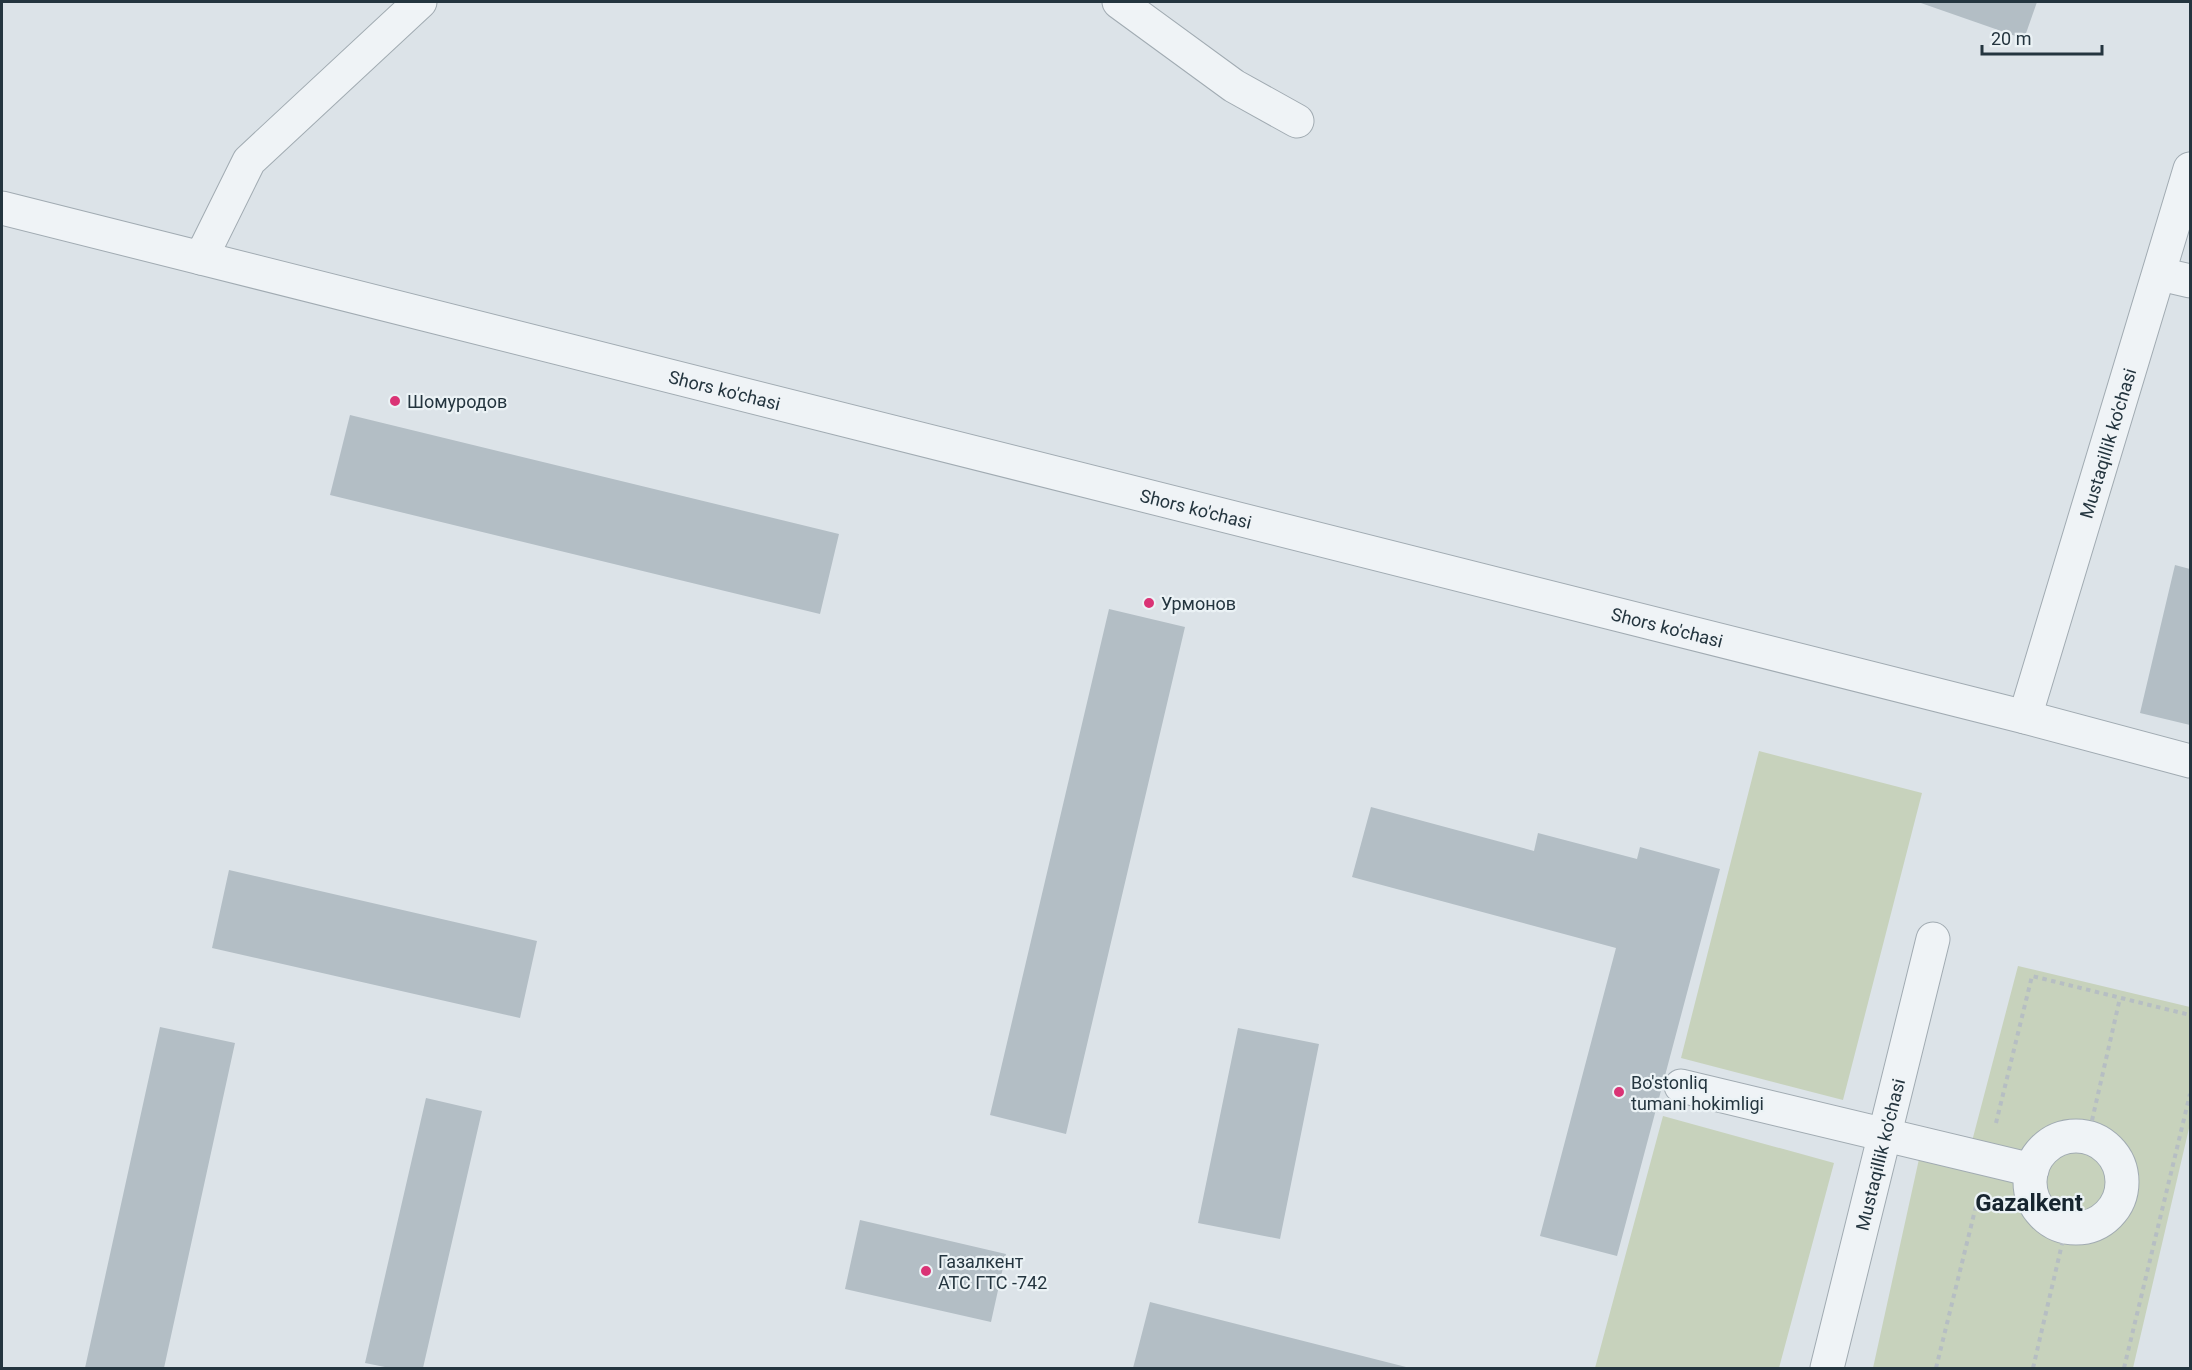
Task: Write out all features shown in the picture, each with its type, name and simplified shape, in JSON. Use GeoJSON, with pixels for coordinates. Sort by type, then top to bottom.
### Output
{"type":"FeatureCollection","features":[{"type":"Feature","properties":{"kind":"street"},"geometry":{"type":"LineString","coordinates":[[201,258],[249,161],[420,2]]}},
{"type":"Feature","properties":{"kind":"street"},"geometry":{"type":"LineString","coordinates":[[1119,2],[1234,86],[1297,121]]}},
{"type":"Feature","properties":{"kind":"street","name":"Mustaqillik ko'chasi"},"geometry":{"type":"LineString","coordinates":[[2025,717],[2175,278],[2190,169]]}},
{"type":"Feature","properties":{"kind":"street","name":"Shors ko'chasi"},"geometry":{"type":"LineString","coordinates":[[2,208],[2025,717],[2190,761]]}},
{"type":"Feature","properties":{"kind":"street","name":"Mustaqillik ko'chasi"},"geometry":{"type":"LineString","coordinates":[[1827,1368],[1933,939]]}},
{"type":"Feature","properties":{"kind":"street"},"geometry":{"type":"LineString","coordinates":[[1681,1086],[2032,1170]]}},
{"type":"Feature","properties":{"kind":"street"},"geometry":{"type":"LineString","coordinates":[[2069,1136],[2088,1138],[2099,1142],[2110,1151],[2118,1163],[2122,1177],[2121,1191],[2116,1205],[2107,1216],[2094,1224],[2066,1227],[2051,1221],[2032,1196],[2030,1180],[2032,1170],[2041,1151],[2053,1141],[2069,1136]]}},
{"type":"Feature","properties":{"kind":"path"},"geometry":{"type":"LineString","coordinates":[[2032,976],[2190,1015]]}},
{"type":"Feature","properties":{"kind":"path"},"geometry":{"type":"LineString","coordinates":[[2088,1138],[2120,998]]}},
{"type":"Feature","properties":{"kind":"path"},"geometry":{"type":"LineString","coordinates":[[2124,1368],[2190,1094]]}},
{"type":"Feature","properties":{"kind":"path"},"geometry":{"type":"LineString","coordinates":[[2032,1368],[2066,1227]]}},
{"type":"Feature","properties":{"kind":"green space"},"geometry":{"type":"Polygon","coordinates":[[[1759,751],[1922,793],[1843,1100],[1681,1058],[1759,751]]]}},
{"type":"Feature","properties":{"kind":"green space"},"geometry":{"type":"Polygon","coordinates":[[[2018,966],[2190,1007],[2190,1124],[2133,1368],[1873,1368],[1919,1159],[1965,1168],[2018,966]]]}},
{"type":"Feature","properties":{"kind":"green space"},"geometry":{"type":"Polygon","coordinates":[[[1663,1116],[1834,1163],[1779,1368],[1595,1368],[1663,1116]]]}},
{"type":"Feature","properties":{"kind":"building"},"geometry":{"type":"Polygon","coordinates":[[[1918,2],[2037,2],[2024,39],[1918,2]]]}},
{"type":"Feature","properties":{"kind":"building"},"geometry":{"type":"Polygon","coordinates":[[[350,415],[839,534],[820,614],[330,495],[350,415]]]}},
{"type":"Feature","properties":{"kind":"building"},"geometry":{"type":"Polygon","coordinates":[[[2175,565],[2190,569],[2190,725],[2140,713],[2175,565]]]}},
{"type":"Feature","properties":{"kind":"building"},"geometry":{"type":"Polygon","coordinates":[[[1109,609],[1185,627],[1066,1134],[990,1115],[1109,609]]]}},
{"type":"Feature","properties":{"kind":"building","name":"Bo'stonliq tumani hokimligi"},"geometry":{"type":"Polygon","coordinates":[[[1371,807],[1534,851],[1538,833],[1637,859],[1640,847],[1720,869],[1617,1256],[1540,1236],[1616,948],[1352,877],[1371,807]]]}},
{"type":"Feature","properties":{"kind":"building"},"geometry":{"type":"Polygon","coordinates":[[[229,870],[537,941],[520,1018],[212,948],[229,870]]]}},
{"type":"Feature","properties":{"kind":"building"},"geometry":{"type":"Polygon","coordinates":[[[160,1027],[235,1043],[164,1368],[85,1368],[160,1027]]]}},
{"type":"Feature","properties":{"kind":"building"},"geometry":{"type":"Polygon","coordinates":[[[1238,1028],[1319,1044],[1280,1239],[1198,1223],[1238,1028]]]}},
{"type":"Feature","properties":{"kind":"building"},"geometry":{"type":"Polygon","coordinates":[[[426,1098],[482,1111],[423,1368],[390,1368],[365,1363],[426,1098]]]}},
{"type":"Feature","properties":{"kind":"building","name":"Газалкент АТС ГТС -742"},"geometry":{"type":"Polygon","coordinates":[[[860,1220],[1006,1254],[991,1322],[845,1289],[860,1220]]]}},
{"type":"Feature","properties":{"kind":"building"},"geometry":{"type":"Polygon","coordinates":[[[1150,1302],[1410,1368],[1133,1368],[1150,1302]]]}},
{"type":"Feature","properties":{"kind":"place","name":"Шомуродов"},"geometry":{"type":"Point","coordinates":[395,401]}},
{"type":"Feature","properties":{"kind":"place","name":"Урмонов"},"geometry":{"type":"Point","coordinates":[1149,603]}},
{"type":"Feature","properties":{"kind":"place","name":"Bo'stonliq tumani hokimligi"},"geometry":{"type":"Point","coordinates":[1619,1092]}},
{"type":"Feature","properties":{"kind":"place","name":"Газалкент АТС ГТС -742"},"geometry":{"type":"Point","coordinates":[926,1271]}},
{"type":"Feature","properties":{"kind":"district","name":"Gazalkent"},"geometry":{"type":"Point","coordinates":[2029,1203]}}]}
